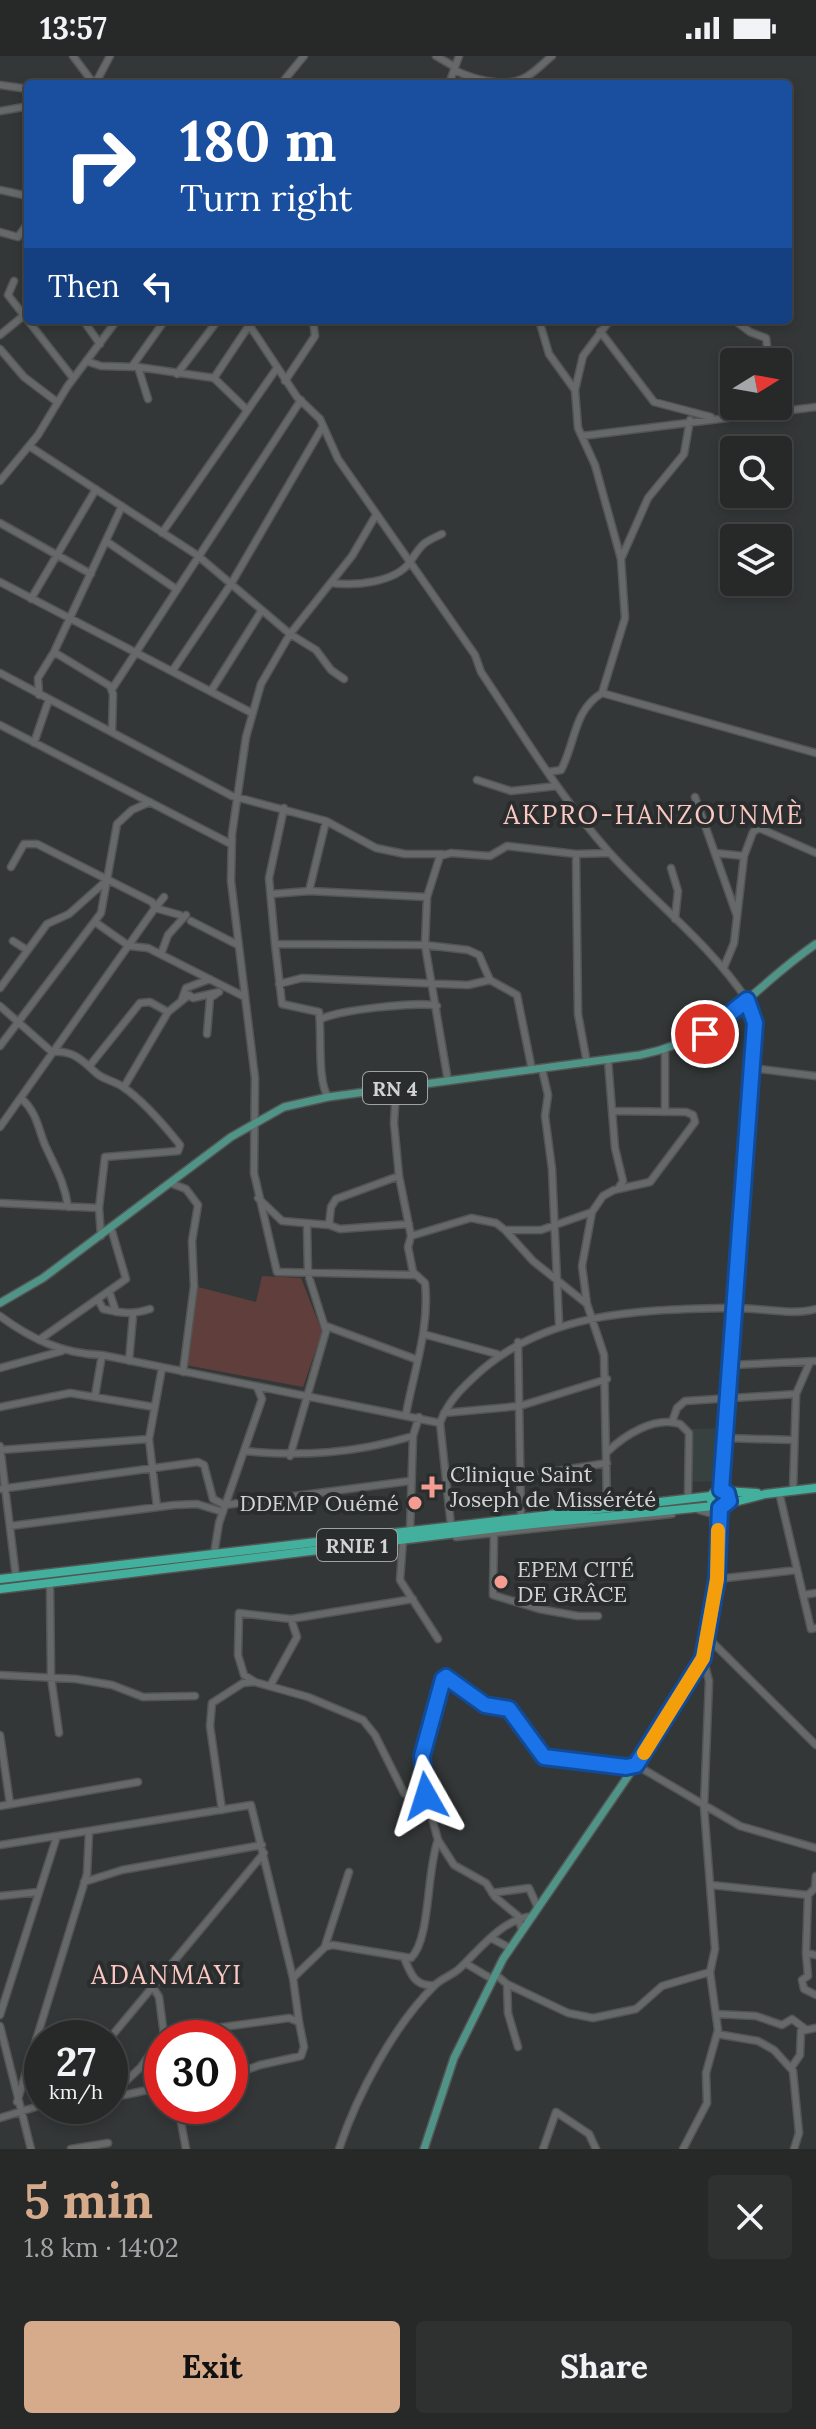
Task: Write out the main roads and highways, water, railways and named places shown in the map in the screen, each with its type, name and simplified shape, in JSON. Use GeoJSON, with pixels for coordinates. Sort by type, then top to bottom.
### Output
{"type":"FeatureCollection","features":[{"type":"Feature","properties":{"kind":"highway","name":"RNIE 1"},"geometry":{"type":"LineString","coordinates":[[0,1579],[451,1526],[720,1506],[765,1494],[816,1488]]}},
{"type":"Feature","properties":{"kind":"highway","name":"RNIE 1"},"geometry":{"type":"LineString","coordinates":[[722,1490],[765,1494]]}},
{"type":"Feature","properties":{"kind":"highway"},"geometry":{"type":"LineString","coordinates":[[722,1490],[729,1497],[720,1506],[711,1496],[722,1490]]}},
{"type":"Feature","properties":{"kind":"highway","name":"RNIE 1"},"geometry":{"type":"LineString","coordinates":[[0,1591],[402,1542],[521,1516],[688,1496],[711,1496]]}},
{"type":"Feature","properties":{"kind":"main road","name":"RN 4"},"geometry":{"type":"LineString","coordinates":[[0,1303],[24,1291],[101,1236],[256,1120],[284,1107],[328,1097],[665,1050],[705,1034],[816,944]]}},
{"type":"Feature","properties":{"kind":"main road"},"geometry":{"type":"LineString","coordinates":[[722,1490],[732,1308],[752,1068],[754,1016],[747,1000]]}},
{"type":"Feature","properties":{"kind":"main road"},"geometry":{"type":"LineString","coordinates":[[424,2149],[454,2058],[493,1977],[636,1765],[703,1658],[709,1639],[717,1579],[720,1506]]}},
{"type":"Feature","properties":{"kind":"place","name":"Clinique Saint Joseph de Missérété"},"geometry":{"type":"Point","coordinates":[432,1487]}},
{"type":"Feature","properties":{"kind":"place","name":"DDEMP Ouémé"},"geometry":{"type":"Point","coordinates":[415,1503]}},
{"type":"Feature","properties":{"kind":"place","name":"EPEM CITÉ DE GRÂCE"},"geometry":{"type":"Point","coordinates":[501,1582]}},
{"type":"Feature","properties":{"kind":"district","name":"AKPRO-HANZOUNMÈ"},"geometry":{"type":"Point","coordinates":[654,814]}},
{"type":"Feature","properties":{"kind":"district","name":"ADANMAYI"},"geometry":{"type":"Point","coordinates":[167,1974]}}]}
